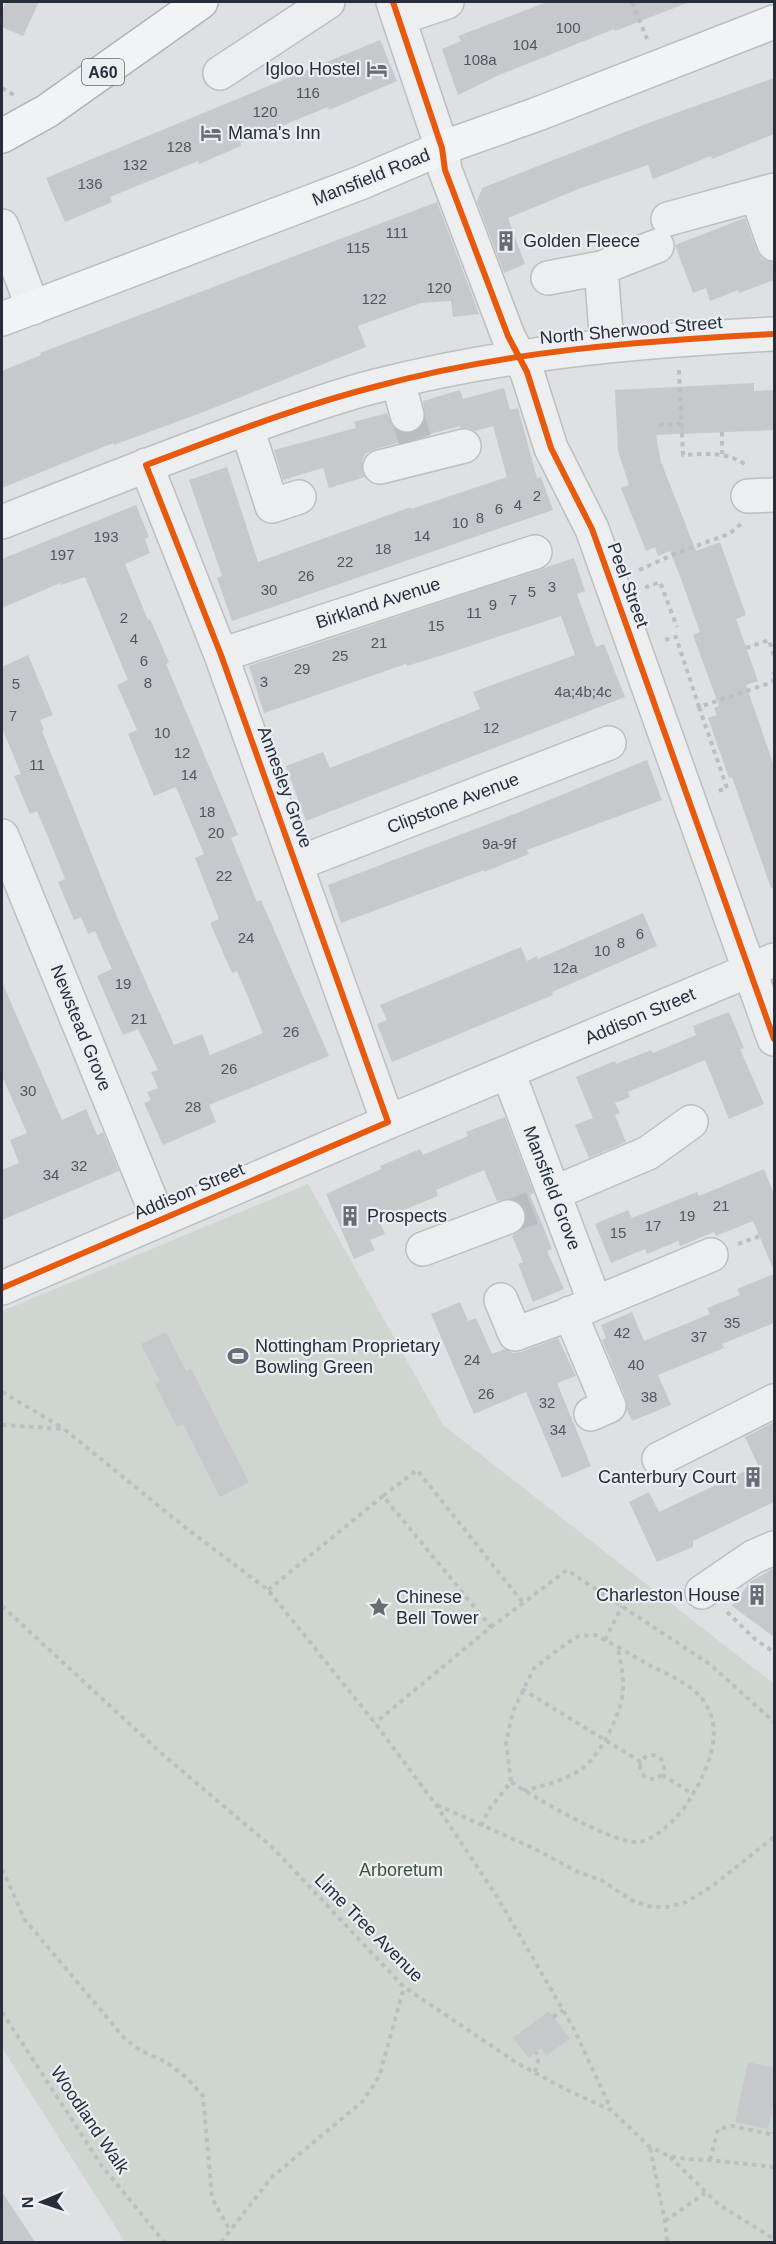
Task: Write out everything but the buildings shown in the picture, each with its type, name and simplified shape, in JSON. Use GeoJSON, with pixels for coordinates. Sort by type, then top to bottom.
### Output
{"type":"FeatureCollection","features":[{"type":"Feature","properties":{"kind":"main road","name":"A60"},"geometry":{"type":"LineString","coordinates":[[2,136],[47,111],[201,2]]}},
{"type":"Feature","properties":{"kind":"main road","name":"Mansfield Road"},"geometry":{"type":"LineString","coordinates":[[2,319],[774,22]]}},
{"type":"Feature","properties":{"kind":"street"},"geometry":{"type":"LineString","coordinates":[[220,73],[328,2]]}},
{"type":"Feature","properties":{"kind":"street"},"geometry":{"type":"LineString","coordinates":[[396,10],[447,2]]}},
{"type":"Feature","properties":{"kind":"street","name":"Peel Street"},"geometry":{"type":"LineString","coordinates":[[396,10],[442,148],[445,170],[508,336],[520,356],[551,448],[592,529],[636,650],[762,965],[774,1039]]}},
{"type":"Feature","properties":{"kind":"street"},"geometry":{"type":"LineString","coordinates":[[548,278],[601,268],[663,233],[765,193],[774,244]]}},
{"type":"Feature","properties":{"kind":"street"},"geometry":{"type":"LineString","coordinates":[[2,226],[33,308]]}},
{"type":"Feature","properties":{"kind":"street"},"geometry":{"type":"LineString","coordinates":[[601,268],[607,345]]}},
{"type":"Feature","properties":{"kind":"street","name":"North Sherwood Street"},"geometry":{"type":"LineString","coordinates":[[2,522],[146,465],[325,400],[398,381],[520,356],[607,345],[774,334]]}},
{"type":"Feature","properties":{"kind":"street"},"geometry":{"type":"LineString","coordinates":[[398,381],[414,437]]}},
{"type":"Feature","properties":{"kind":"street"},"geometry":{"type":"LineString","coordinates":[[247,428],[272,506],[299,497]]}},
{"type":"Feature","properties":{"kind":"street"},"geometry":{"type":"LineString","coordinates":[[414,437],[464,446]]}},
{"type":"Feature","properties":{"kind":"street"},"geometry":{"type":"LineString","coordinates":[[380,467],[414,437]]}},
{"type":"Feature","properties":{"kind":"street","name":"Annesley Grove"},"geometry":{"type":"LineString","coordinates":[[146,465],[221,655],[388,1122]]}},
{"type":"Feature","properties":{"kind":"street","name":"Birkland Avenue"},"geometry":{"type":"LineString","coordinates":[[221,655],[536,552]]}},
{"type":"Feature","properties":{"kind":"street","name":"Clipstone Avenue"},"geometry":{"type":"LineString","coordinates":[[296,864],[609,743]]}},
{"type":"Feature","properties":{"kind":"street","name":"Newstead Grove"},"geometry":{"type":"LineString","coordinates":[[2,836],[159,1220]]}},
{"type":"Feature","properties":{"kind":"street","name":"Addison Street"},"geometry":{"type":"LineString","coordinates":[[2,1288],[762,965]]}},
{"type":"Feature","properties":{"kind":"street","name":"Mansfield Grove"},"geometry":{"type":"LineString","coordinates":[[508,1072],[537,1204],[609,1406],[591,1414]]}},
{"type":"Feature","properties":{"kind":"street"},"geometry":{"type":"LineString","coordinates":[[423,1250],[537,1204],[648,1153],[691,1122]]}},
{"type":"Feature","properties":{"kind":"street"},"geometry":{"type":"LineString","coordinates":[[501,1300],[515,1334],[711,1255]]}},
{"type":"Feature","properties":{"kind":"street"},"geometry":{"type":"LineString","coordinates":[[659,1459],[774,1401]]}},
{"type":"Feature","properties":{"kind":"street"},"geometry":{"type":"LineString","coordinates":[[707,1588],[753,1557],[774,1548]]}},
{"type":"Feature","properties":{"kind":"path"},"geometry":{"type":"LineString","coordinates":[[632,2],[658,67]]}},
{"type":"Feature","properties":{"kind":"path"},"geometry":{"type":"LineString","coordinates":[[612,584],[679,552],[738,529],[754,495],[736,458],[722,454],[683,455],[678,339]]}},
{"type":"Feature","properties":{"kind":"path"},"geometry":{"type":"LineString","coordinates":[[659,425],[682,424]]}},
{"type":"Feature","properties":{"kind":"path"},"geometry":{"type":"LineString","coordinates":[[722,432],[722,454]]}},
{"type":"Feature","properties":{"kind":"path"},"geometry":{"type":"LineString","coordinates":[[643,576],[647,587],[660,582],[677,627]]}},
{"type":"Feature","properties":{"kind":"path"},"geometry":{"type":"LineString","coordinates":[[636,650],[675,637],[727,788]]}},
{"type":"Feature","properties":{"kind":"path"},"geometry":{"type":"LineString","coordinates":[[746,648],[769,640],[774,656]]}},
{"type":"Feature","properties":{"kind":"path"},"geometry":{"type":"LineString","coordinates":[[699,707],[772,682],[774,672]]}},
{"type":"Feature","properties":{"kind":"path"},"geometry":{"type":"LineString","coordinates":[[2,1392],[64,1429],[182,1525],[267,1590],[375,1723],[436,1804],[496,1894],[573,2027],[611,2110]]}},
{"type":"Feature","properties":{"kind":"path"},"geometry":{"type":"LineString","coordinates":[[2,1425],[64,1429]]}},
{"type":"Feature","properties":{"kind":"path"},"geometry":{"type":"LineString","coordinates":[[267,1590],[417,1470],[524,1604]]}},
{"type":"Feature","properties":{"kind":"path"},"geometry":{"type":"LineString","coordinates":[[383,1496],[491,1627]]}},
{"type":"Feature","properties":{"kind":"path"},"geometry":{"type":"LineString","coordinates":[[375,1723],[491,1627],[567,1570],[711,1665],[774,1722]]}},
{"type":"Feature","properties":{"kind":"path"},"geometry":{"type":"LineString","coordinates":[[707,1588],[725,1610],[756,1640],[774,1652]]}},
{"type":"Feature","properties":{"kind":"path"},"geometry":{"type":"LineString","coordinates":[[605,1640],[622,1606]]}},
{"type":"Feature","properties":{"kind":"path"},"geometry":{"type":"LineString","coordinates":[[481,1826],[490,1808],[511,1782],[506,1743],[513,1711],[522,1689],[534,1668],[579,1636],[595,1635],[689,1686],[706,1704],[712,1719],[714,1736],[710,1762],[685,1808],[653,1837],[638,1842],[606,1835],[511,1782]]}},
{"type":"Feature","properties":{"kind":"path"},"geometry":{"type":"LineString","coordinates":[[522,1790],[531,1789],[584,1768],[606,1740],[623,1690],[618,1648]]}},
{"type":"Feature","properties":{"kind":"path"},"geometry":{"type":"LineString","coordinates":[[522,1689],[641,1762]]}},
{"type":"Feature","properties":{"kind":"path"},"geometry":{"type":"LineString","coordinates":[[650,1755],[659,1757],[665,1765],[662,1775],[655,1780],[646,1778],[640,1770],[641,1762],[650,1755]]}},
{"type":"Feature","properties":{"kind":"path"},"geometry":{"type":"LineString","coordinates":[[662,1775],[693,1794]]}},
{"type":"Feature","properties":{"kind":"path"},"geometry":{"type":"LineString","coordinates":[[436,1804],[533,1848],[578,1872],[601,1880],[633,1900],[652,1908],[686,1902],[711,1887],[774,1837]]}},
{"type":"Feature","properties":{"kind":"path"},"geometry":{"type":"LineString","coordinates":[[2,1869],[26,1920],[126,2040],[140,2050],[166,2062],[187,2078],[203,2096],[212,2198],[230,2229]]}},
{"type":"Feature","properties":{"kind":"path"},"geometry":{"type":"LineString","coordinates":[[221,2242],[272,2177],[363,2101],[379,2078],[404,1987]]}},
{"type":"Feature","properties":{"kind":"path"},"geometry":{"type":"LineString","coordinates":[[553,2018],[563,2010]]}},
{"type":"Feature","properties":{"kind":"path"},"geometry":{"type":"LineString","coordinates":[[535,2072],[538,2060],[536,2052]]}},
{"type":"Feature","properties":{"kind":"path"},"geometry":{"type":"LineString","coordinates":[[710,2160],[718,2129],[732,2127],[774,2135],[774,2132]]}},
{"type":"Feature","properties":{"kind":"path"},"geometry":{"type":"LineString","coordinates":[[650,2147],[667,2242]]}},
{"type":"Feature","properties":{"kind":"path"},"geometry":{"type":"LineString","coordinates":[[669,2156],[705,2193],[774,2239]]}},
{"type":"Feature","properties":{"kind":"path"},"geometry":{"type":"LineString","coordinates":[[665,2221],[705,2193]]}},
{"type":"Feature","properties":{"kind":"green space","name":"Arboretum"},"geometry":{"type":"Polygon","coordinates":[[[308,1184],[443,1425],[774,1684],[774,2242],[125,2242],[2,2048],[2,1311],[308,1184]]]}},
{"type":"Feature","properties":{"kind":"tunnel"},"geometry":{"type":"LineString","coordinates":[[407,415],[415,440]]}},
{"type":"Feature","properties":{"kind":"tunnel"},"geometry":{"type":"LineString","coordinates":[[508,1217],[532,1208]]}},
{"type":"Feature","properties":{"kind":"cycle path"},"geometry":{"type":"LineString","coordinates":[[393,2],[442,148],[445,170],[508,336],[527,372],[551,448],[592,529],[774,1039]]}},
{"type":"Feature","properties":{"kind":"cycle path"},"geometry":{"type":"LineString","coordinates":[[2,1288],[388,1122],[221,655],[146,465],[316,404],[423,375],[523,356],[623,344],[774,334]]}},
{"type":"Feature","properties":{"kind":"place","name":"Igloo Hostel"},"geometry":{"type":"Point","coordinates":[377,69]}},
{"type":"Feature","properties":{"kind":"place","name":"Mama's Inn"},"geometry":{"type":"Point","coordinates":[211,133]}},
{"type":"Feature","properties":{"kind":"place","name":"Golden Fleece"},"geometry":{"type":"Point","coordinates":[506,241]}},
{"type":"Feature","properties":{"kind":"place","name":"Prospects"},"geometry":{"type":"Point","coordinates":[350,1216]}},
{"type":"Feature","properties":{"kind":"place","name":"Nottingham Proprietary Bowling Green"},"geometry":{"type":"Point","coordinates":[238,1356]}},
{"type":"Feature","properties":{"kind":"place","name":"Canterbury Court"},"geometry":{"type":"Point","coordinates":[753,1477]}},
{"type":"Feature","properties":{"kind":"place","name":"Charleston House"},"geometry":{"type":"Point","coordinates":[757,1595]}},
{"type":"Feature","properties":{"kind":"place","name":"Chinese Bell Tower"},"geometry":{"type":"Point","coordinates":[379,1607]}}]}
